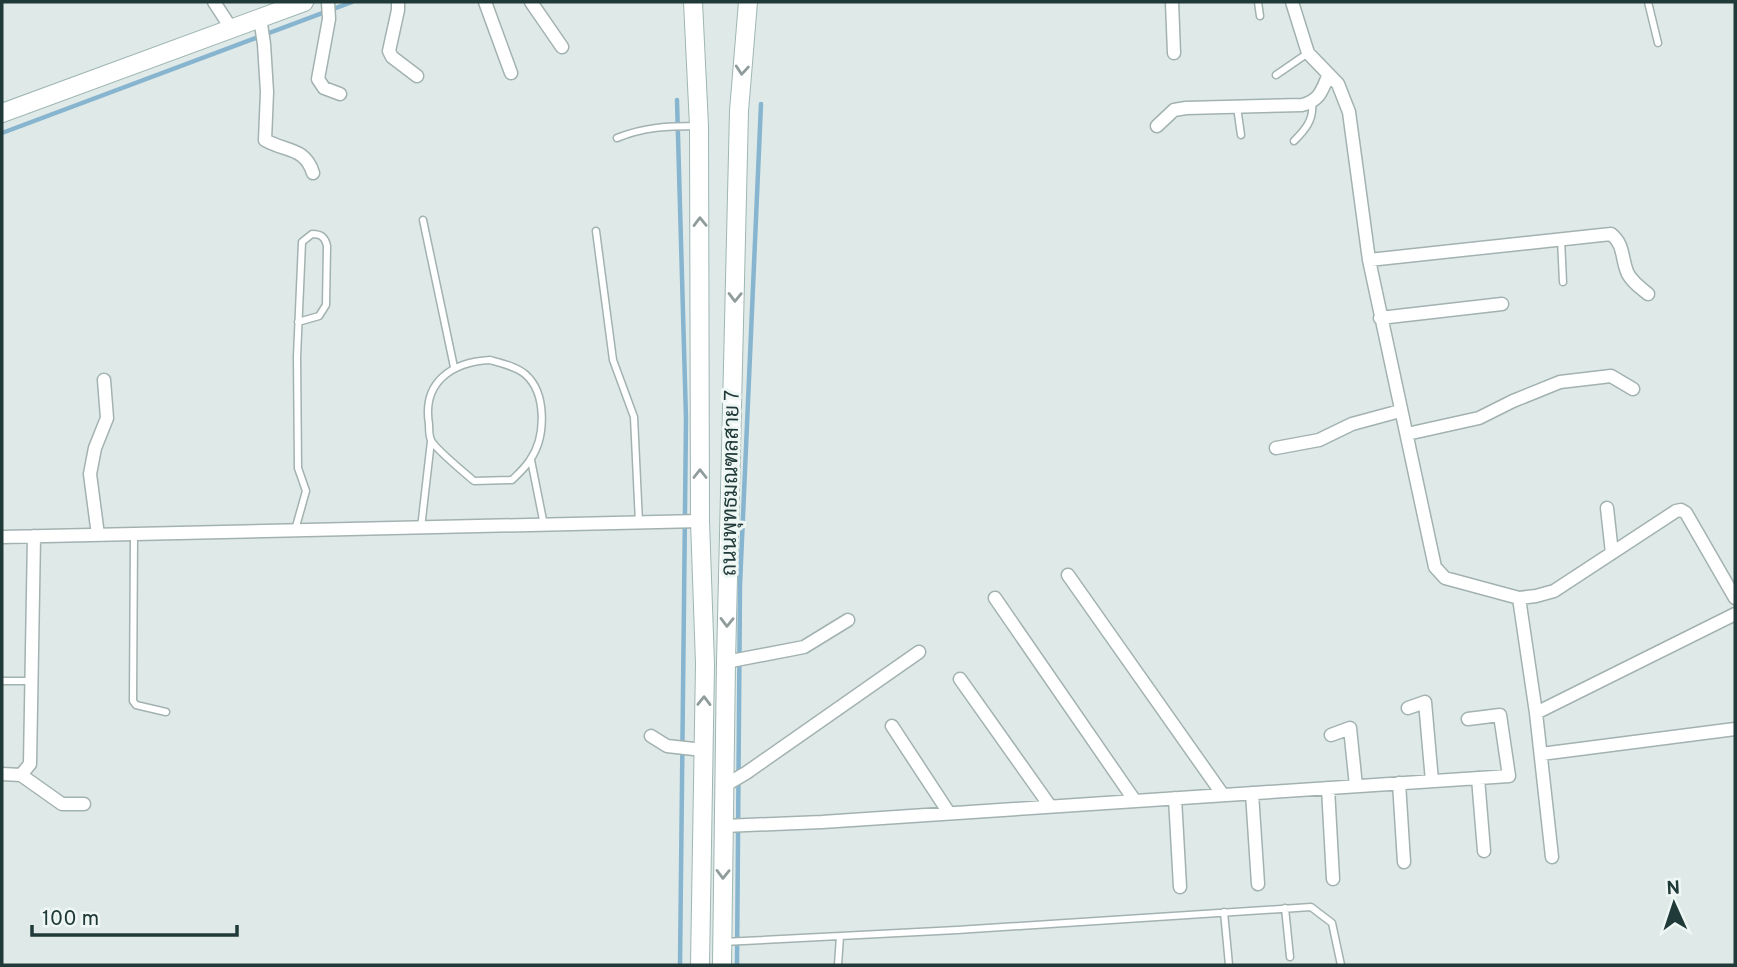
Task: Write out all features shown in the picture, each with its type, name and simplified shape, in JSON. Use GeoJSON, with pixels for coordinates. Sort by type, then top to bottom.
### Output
{"type":"FeatureCollection","features":[{"type":"Feature","properties":{"kind":"main road"},"geometry":{"type":"LineString","coordinates":[[2,113],[231,28],[261,23],[300,2]]}},
{"type":"Feature","properties":{"kind":"main road","name":"ถนนพุทธมณฑลสาย 7"},"geometry":{"type":"LineString","coordinates":[[694,2],[699,126],[696,522],[705,664],[696,749],[700,965]]}},
{"type":"Feature","properties":{"kind":"main road","name":"ถนนพุทธมณฑลสาย 7"},"geometry":{"type":"LineString","coordinates":[[722,965],[728,784],[739,111],[748,2]]}},
{"type":"Feature","properties":{"kind":"street"},"geometry":{"type":"LineString","coordinates":[[214,2],[231,28]]}},
{"type":"Feature","properties":{"kind":"street"},"geometry":{"type":"LineString","coordinates":[[398,2],[388,51],[417,76]]}},
{"type":"Feature","properties":{"kind":"street"},"geometry":{"type":"LineString","coordinates":[[485,2],[511,72]]}},
{"type":"Feature","properties":{"kind":"street"},"geometry":{"type":"LineString","coordinates":[[531,2],[562,47]]}},
{"type":"Feature","properties":{"kind":"street"},"geometry":{"type":"LineString","coordinates":[[1172,2],[1174,53]]}},
{"type":"Feature","properties":{"kind":"street"},"geometry":{"type":"LineString","coordinates":[[1292,2],[1308,53],[1343,92],[1349,112],[1369,260],[1435,567],[1445,578],[1519,597],[1536,596],[1554,591],[1681,510],[1686,513],[1735,598]]}},
{"type":"Feature","properties":{"kind":"street"},"geometry":{"type":"LineString","coordinates":[[329,9],[318,79],[324,88],[340,94]]}},
{"type":"Feature","properties":{"kind":"street"},"geometry":{"type":"LineString","coordinates":[[261,23],[267,92],[265,140],[303,155],[309,160],[313,173]]}},
{"type":"Feature","properties":{"kind":"street"},"geometry":{"type":"LineString","coordinates":[[1157,125],[1174,110],[1312,103],[1321,95],[1328,76]]}},
{"type":"Feature","properties":{"kind":"street"},"geometry":{"type":"LineString","coordinates":[[1369,260],[1611,234],[1621,243],[1627,272],[1648,294]]}},
{"type":"Feature","properties":{"kind":"street"},"geometry":{"type":"LineString","coordinates":[[1380,318],[1502,304]]}},
{"type":"Feature","properties":{"kind":"street"},"geometry":{"type":"LineString","coordinates":[[1406,434],[1479,418],[1560,382],[1611,376],[1633,389]]}},
{"type":"Feature","properties":{"kind":"street"},"geometry":{"type":"LineString","coordinates":[[98,535],[90,474],[95,448],[107,418],[104,380]]}},
{"type":"Feature","properties":{"kind":"street"},"geometry":{"type":"LineString","coordinates":[[1276,448],[1319,440],[1352,424],[1400,411]]}},
{"type":"Feature","properties":{"kind":"street"},"geometry":{"type":"LineString","coordinates":[[1607,508],[1612,553]]}},
{"type":"Feature","properties":{"kind":"street"},"geometry":{"type":"LineString","coordinates":[[2,537],[696,522]]}},
{"type":"Feature","properties":{"kind":"street"},"geometry":{"type":"LineString","coordinates":[[21,775],[30,764],[34,536]]}},
{"type":"Feature","properties":{"kind":"street"},"geometry":{"type":"LineString","coordinates":[[1068,575],[1223,795]]}},
{"type":"Feature","properties":{"kind":"street"},"geometry":{"type":"LineString","coordinates":[[1519,597],[1536,713],[1552,858]]}},
{"type":"Feature","properties":{"kind":"street"},"geometry":{"type":"LineString","coordinates":[[995,598],[1135,801]]}},
{"type":"Feature","properties":{"kind":"street"},"geometry":{"type":"LineString","coordinates":[[1536,713],[1735,614]]}},
{"type":"Feature","properties":{"kind":"street"},"geometry":{"type":"LineString","coordinates":[[728,662],[804,647],[848,620]]}},
{"type":"Feature","properties":{"kind":"street"},"geometry":{"type":"LineString","coordinates":[[728,784],[919,652]]}},
{"type":"Feature","properties":{"kind":"street"},"geometry":{"type":"LineString","coordinates":[[960,679],[1050,806]]}},
{"type":"Feature","properties":{"kind":"street"},"geometry":{"type":"LineString","coordinates":[[1408,708],[1425,702],[1432,781]]}},
{"type":"Feature","properties":{"kind":"street"},"geometry":{"type":"LineString","coordinates":[[726,826],[1508,776],[1500,715],[1468,719]]}},
{"type":"Feature","properties":{"kind":"street"},"geometry":{"type":"LineString","coordinates":[[892,726],[949,813]]}},
{"type":"Feature","properties":{"kind":"street"},"geometry":{"type":"LineString","coordinates":[[1331,735],[1350,728],[1356,786]]}},
{"type":"Feature","properties":{"kind":"street"},"geometry":{"type":"LineString","coordinates":[[1541,754],[1735,729]]}},
{"type":"Feature","properties":{"kind":"street"},"geometry":{"type":"LineString","coordinates":[[652,736],[667,746],[696,749]]}},
{"type":"Feature","properties":{"kind":"street"},"geometry":{"type":"LineString","coordinates":[[2,774],[21,775],[62,804],[83,804]]}},
{"type":"Feature","properties":{"kind":"street"},"geometry":{"type":"LineString","coordinates":[[1478,778],[1484,851]]}},
{"type":"Feature","properties":{"kind":"street"},"geometry":{"type":"LineString","coordinates":[[1399,783],[1404,862]]}},
{"type":"Feature","properties":{"kind":"street"},"geometry":{"type":"LineString","coordinates":[[1328,788],[1333,879]]}},
{"type":"Feature","properties":{"kind":"street"},"geometry":{"type":"LineString","coordinates":[[1252,793],[1258,884]]}},
{"type":"Feature","properties":{"kind":"street"},"geometry":{"type":"LineString","coordinates":[[1175,798],[1180,887]]}},
{"type":"Feature","properties":{"kind":"lane"},"geometry":{"type":"LineString","coordinates":[[1258,2],[1260,16]]}},
{"type":"Feature","properties":{"kind":"lane"},"geometry":{"type":"LineString","coordinates":[[1648,2],[1658,43]]}},
{"type":"Feature","properties":{"kind":"lane"},"geometry":{"type":"LineString","coordinates":[[1276,75],[1308,53]]}},
{"type":"Feature","properties":{"kind":"lane"},"geometry":{"type":"LineString","coordinates":[[1294,141],[1311,120],[1312,103]]}},
{"type":"Feature","properties":{"kind":"lane"},"geometry":{"type":"LineString","coordinates":[[1237,107],[1241,135]]}},
{"type":"Feature","properties":{"kind":"lane"},"geometry":{"type":"LineString","coordinates":[[617,138],[636,131],[667,126],[699,126]]}},
{"type":"Feature","properties":{"kind":"lane"},"geometry":{"type":"LineString","coordinates":[[423,220],[454,367]]}},
{"type":"Feature","properties":{"kind":"lane"},"geometry":{"type":"LineString","coordinates":[[596,231],[613,360],[634,417],[639,523]]}},
{"type":"Feature","properties":{"kind":"lane"},"geometry":{"type":"LineString","coordinates":[[295,530],[306,491],[299,468],[298,322],[302,242],[312,234],[320,234],[327,246],[326,305],[319,316],[298,322]]}},
{"type":"Feature","properties":{"kind":"lane"},"geometry":{"type":"LineString","coordinates":[[1561,239],[1563,282]]}},
{"type":"Feature","properties":{"kind":"lane"},"geometry":{"type":"LineString","coordinates":[[421,528],[431,441],[427,413],[431,392],[439,381],[454,367],[470,361],[490,360],[504,363],[524,373],[535,386],[541,405],[537,445],[531,460],[512,480],[474,481],[431,441]]}},
{"type":"Feature","properties":{"kind":"lane"},"geometry":{"type":"LineString","coordinates":[[531,460],[544,525]]}},
{"type":"Feature","properties":{"kind":"lane"},"geometry":{"type":"LineString","coordinates":[[134,534],[133,701],[136,705],[166,712]]}},
{"type":"Feature","properties":{"kind":"lane"},"geometry":{"type":"LineString","coordinates":[[2,681],[31,681]]}},
{"type":"Feature","properties":{"kind":"lane"},"geometry":{"type":"LineString","coordinates":[[724,942],[1311,907],[1332,923],[1341,965]]}},
{"type":"Feature","properties":{"kind":"lane"},"geometry":{"type":"LineString","coordinates":[[1285,908],[1290,957]]}},
{"type":"Feature","properties":{"kind":"lane"},"geometry":{"type":"LineString","coordinates":[[1224,912],[1230,965]]}},
{"type":"Feature","properties":{"kind":"lane"},"geometry":{"type":"LineString","coordinates":[[838,965],[840,936]]}},
{"type":"Feature","properties":{"kind":"waterway"},"geometry":{"type":"LineString","coordinates":[[2,133],[352,2]]}},
{"type":"Feature","properties":{"kind":"waterway"},"geometry":{"type":"LineString","coordinates":[[677,100],[686,419],[680,965]]}},
{"type":"Feature","properties":{"kind":"waterway"},"geometry":{"type":"LineString","coordinates":[[737,965],[740,585],[761,104]]}}]}
